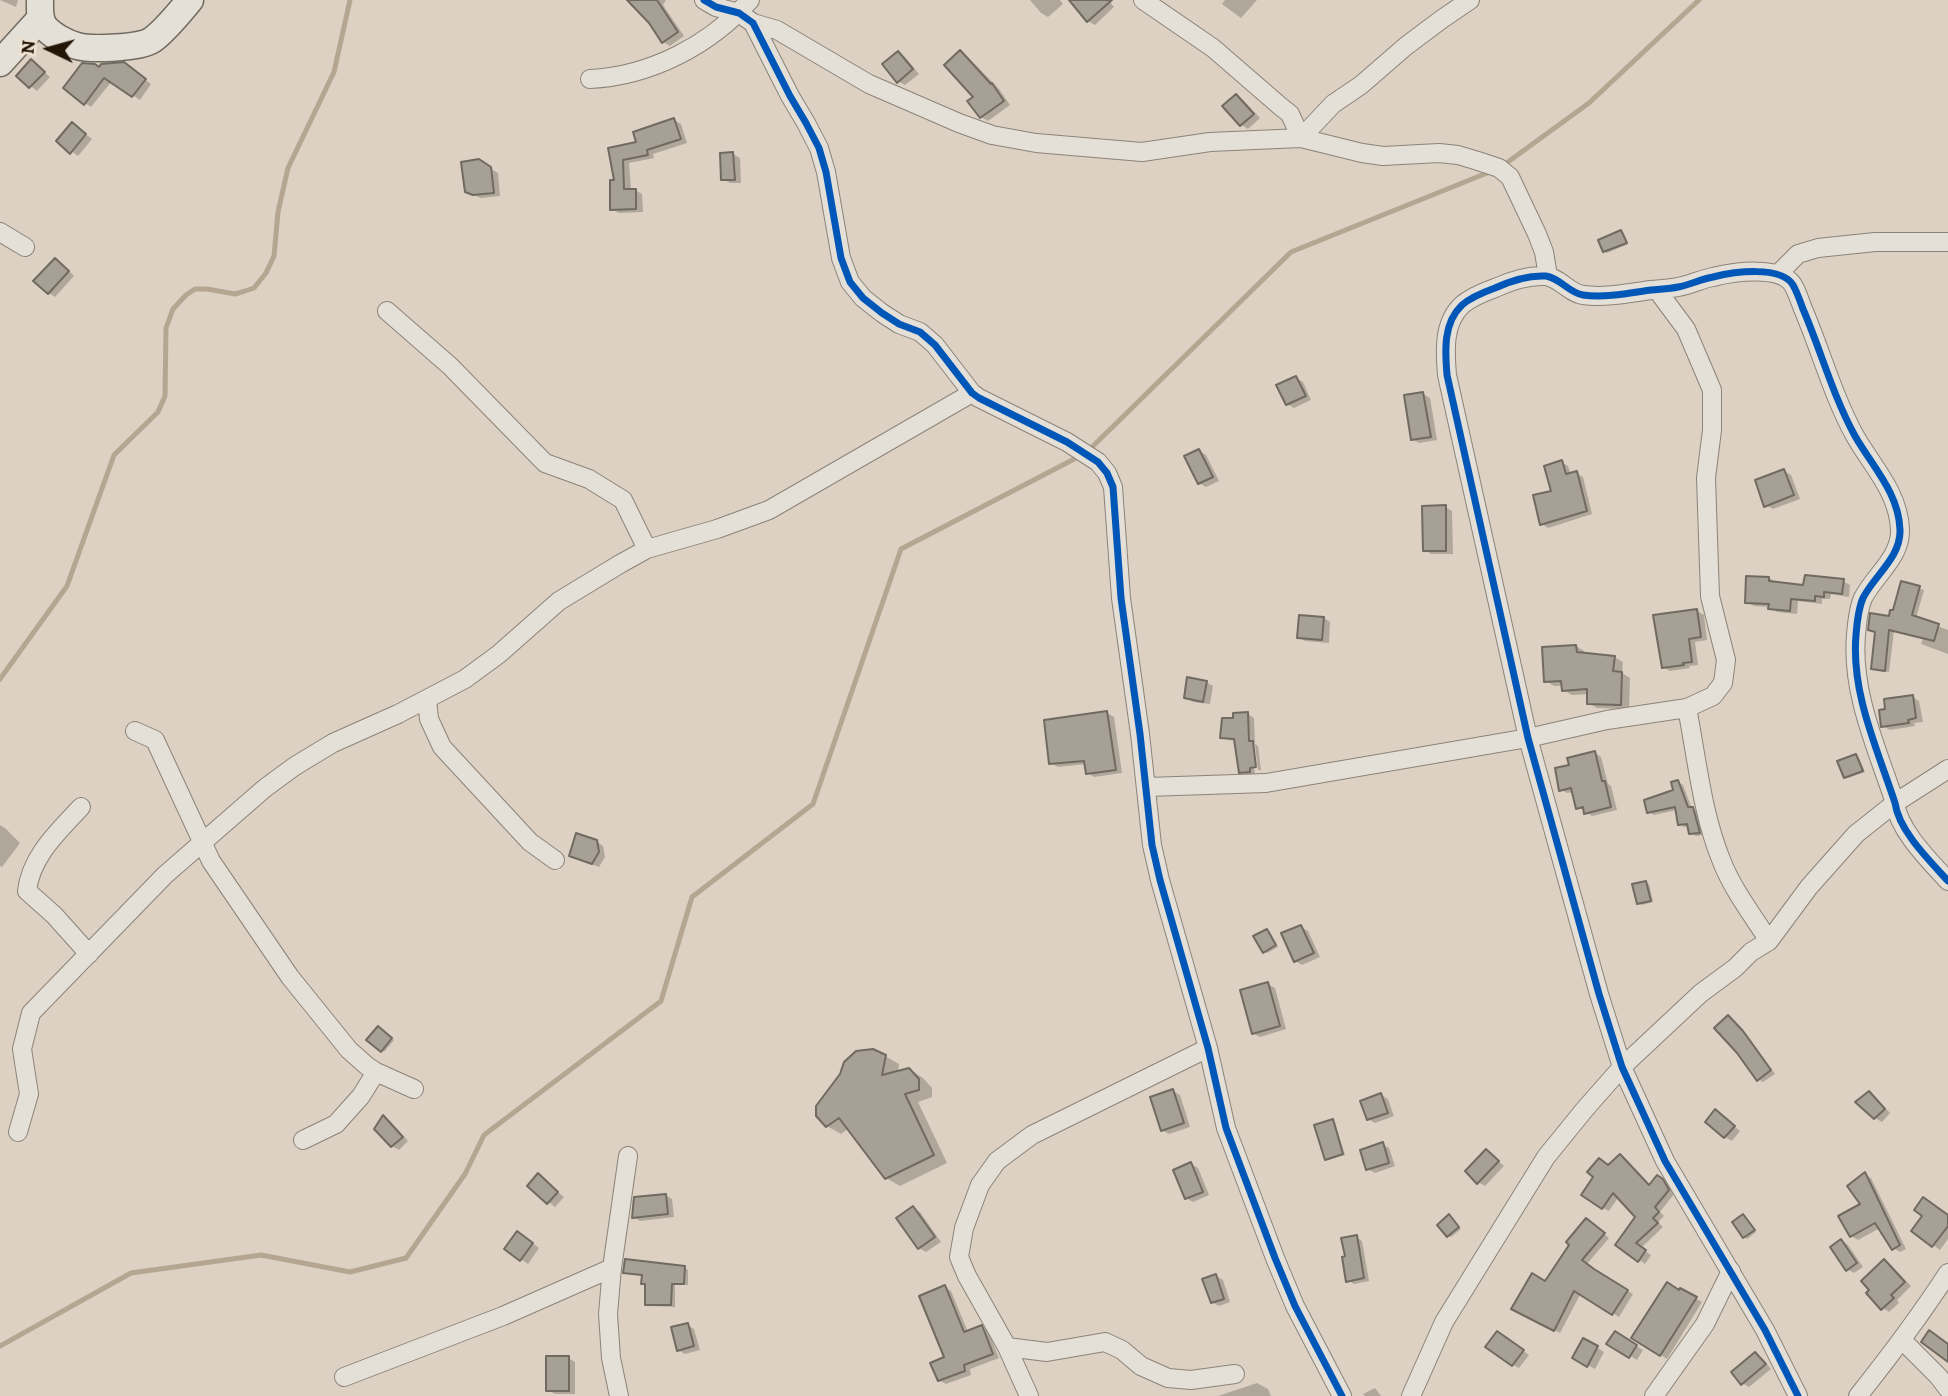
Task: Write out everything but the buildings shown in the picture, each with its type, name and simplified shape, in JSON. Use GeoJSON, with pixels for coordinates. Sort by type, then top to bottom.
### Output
{"type":"FeatureCollection","features":[{"type":"Feature","properties":{"kind":"street"},"geometry":{"type":"LineString","coordinates":[[40,9],[46,30],[60,39],[77,46],[110,47],[151,41],[190,0]]}},
{"type":"Feature","properties":{"kind":"street"},"geometry":{"type":"LineString","coordinates":[[704,0],[716,8],[747,12],[869,84],[992,135],[1036,143],[1142,152],[1210,142],[1301,138],[1383,156],[1439,153],[1458,155],[1499,168],[1510,177],[1537,234],[1544,252],[1548,276]]}},
{"type":"Feature","properties":{"kind":"street"},"geometry":{"type":"LineString","coordinates":[[1143,0],[1213,48],[1290,114],[1301,138]]}},
{"type":"Feature","properties":{"kind":"street"},"geometry":{"type":"LineString","coordinates":[[1301,138],[1333,104],[1361,85],[1415,39],[1470,0]]}},
{"type":"Feature","properties":{"kind":"street"},"geometry":{"type":"LineString","coordinates":[[0,63],[40,9]]}},
{"type":"Feature","properties":{"kind":"street"},"geometry":{"type":"LineString","coordinates":[[590,79],[608,78],[662,63],[686,52],[747,12]]}},
{"type":"Feature","properties":{"kind":"street"},"geometry":{"type":"LineString","coordinates":[[747,12],[819,148],[827,172],[841,258],[850,282],[863,298],[882,313],[920,332],[935,345],[972,393],[1067,442],[1098,461],[1107,472],[1113,487],[1121,598],[1147,787],[1152,845],[1160,880],[1208,1048],[1226,1128],[1295,1306],[1342,1396]]}},
{"type":"Feature","properties":{"kind":"street"},"geometry":{"type":"LineString","coordinates":[[0,232],[25,247]]}},
{"type":"Feature","properties":{"kind":"street"},"geometry":{"type":"LineString","coordinates":[[1779,273],[1798,254],[1818,248],[1875,242],[1948,242]]}},
{"type":"Feature","properties":{"kind":"street"},"geometry":{"type":"LineString","coordinates":[[1798,1396],[1765,1330],[1665,1161],[1622,1067],[1599,994],[1528,738],[1447,374],[1444,344],[1451,323],[1461,306],[1504,283],[1528,277],[1548,276],[1571,291],[1594,295],[1679,287],[1714,276],[1756,272],[1779,273],[1791,282],[1841,409],[1896,505],[1900,526],[1897,547],[1863,599],[1857,623],[1854,658],[1860,700],[1895,803],[1896,815],[1914,842],[1948,881]]}},
{"type":"Feature","properties":{"kind":"street"},"geometry":{"type":"LineString","coordinates":[[1147,787],[1266,783],[1528,738],[1607,720],[1687,708],[1713,696],[1723,682],[1726,660],[1710,596],[1706,478],[1713,429],[1712,390],[1686,329],[1657,290]]}},
{"type":"Feature","properties":{"kind":"street"},"geometry":{"type":"LineString","coordinates":[[387,312],[450,366],[545,463],[589,479],[623,500],[647,549]]}},
{"type":"Feature","properties":{"kind":"street"},"geometry":{"type":"LineString","coordinates":[[18,1132],[29,1094],[22,1048],[30,1013],[141,898],[265,788],[334,743],[465,679],[499,654],[559,601],[647,549],[717,529],[769,510],[972,393]]}},
{"type":"Feature","properties":{"kind":"street"},"geometry":{"type":"LineString","coordinates":[[427,699],[429,719],[442,747],[530,842],[555,860]]}},
{"type":"Feature","properties":{"kind":"street"},"geometry":{"type":"LineString","coordinates":[[1687,708],[1712,832],[1722,863],[1769,941]]}},
{"type":"Feature","properties":{"kind":"street"},"geometry":{"type":"LineString","coordinates":[[135,731],[155,740],[211,861],[290,977],[349,1050],[376,1072],[414,1089]]}},
{"type":"Feature","properties":{"kind":"street"},"geometry":{"type":"LineString","coordinates":[[1411,1396],[1444,1321],[1508,1216],[1546,1157],[1622,1067],[1702,993],[1751,952],[1769,941],[1809,887],[1856,834],[1895,803],[1948,769]]}},
{"type":"Feature","properties":{"kind":"street"},"geometry":{"type":"LineString","coordinates":[[81,807],[46,844],[29,877],[27,891],[54,915],[89,954]]}},
{"type":"Feature","properties":{"kind":"street"},"geometry":{"type":"LineString","coordinates":[[1029,1396],[1007,1347],[959,1257],[964,1228],[980,1185],[998,1161],[1032,1135],[1208,1048]]}},
{"type":"Feature","properties":{"kind":"street"},"geometry":{"type":"LineString","coordinates":[[303,1140],[336,1124],[361,1096],[376,1072]]}},
{"type":"Feature","properties":{"kind":"street"},"geometry":{"type":"LineString","coordinates":[[619,1396],[611,1358],[608,1314],[628,1156]]}},
{"type":"Feature","properties":{"kind":"street"},"geometry":{"type":"LineString","coordinates":[[344,1377],[503,1316],[612,1268]]}},
{"type":"Feature","properties":{"kind":"street"},"geometry":{"type":"LineString","coordinates":[[1654,1396],[1705,1324],[1731,1271]]}},
{"type":"Feature","properties":{"kind":"street"},"geometry":{"type":"LineString","coordinates":[[1858,1396],[1926,1309],[1948,1273]]}},
{"type":"Feature","properties":{"kind":"street"},"geometry":{"type":"LineString","coordinates":[[1902,1340],[1948,1389]]}},
{"type":"Feature","properties":{"kind":"street"},"geometry":{"type":"LineString","coordinates":[[1007,1347],[1047,1352],[1105,1342],[1122,1350],[1141,1366],[1168,1378],[1191,1380],[1235,1374]]}},
{"type":"Feature","properties":{"kind":"waterway"},"geometry":{"type":"LineString","coordinates":[[0,679],[67,586],[114,455],[158,412],[165,396],[166,328],[173,309],[195,289],[235,294],[254,288],[266,273],[274,256],[278,212],[288,168],[334,72],[350,0]]}},
{"type":"Feature","properties":{"kind":"waterway"},"geometry":{"type":"LineString","coordinates":[[1501,167],[1589,103],[1699,0]]}},
{"type":"Feature","properties":{"kind":"waterway"},"geometry":{"type":"LineString","coordinates":[[1088,451],[1291,252],[1492,171]]}},
{"type":"Feature","properties":{"kind":"waterway"},"geometry":{"type":"LineString","coordinates":[[0,1346],[131,1273],[261,1255],[350,1272],[406,1258],[465,1174],[484,1135],[661,1001],[692,897],[813,804],[901,549],[1080,456]]}},
{"type":"Feature","properties":{"kind":"cycle path"},"geometry":{"type":"LineString","coordinates":[[704,0],[716,7],[739,13],[753,23],[819,148],[826,172],[841,258],[850,282],[863,298],[899,324],[920,332],[935,345],[972,393],[1067,442],[1098,462],[1107,473],[1113,487],[1121,598],[1152,845],[1160,880],[1208,1048],[1226,1128],[1295,1306],[1342,1396]]}},
{"type":"Feature","properties":{"kind":"cycle path"},"geometry":{"type":"LineString","coordinates":[[1798,1396],[1765,1330],[1665,1161],[1622,1067],[1599,994],[1528,738],[1447,375],[1448,329],[1462,305],[1507,283],[1540,276],[1551,277],[1578,294],[1591,296],[1675,288],[1744,272],[1768,272],[1787,279],[1793,285],[1847,421],[1884,480],[1895,504],[1899,540],[1892,558],[1863,598],[1858,616],[1857,678],[1867,720],[1902,824],[1916,845],[1948,881]]}}]}
